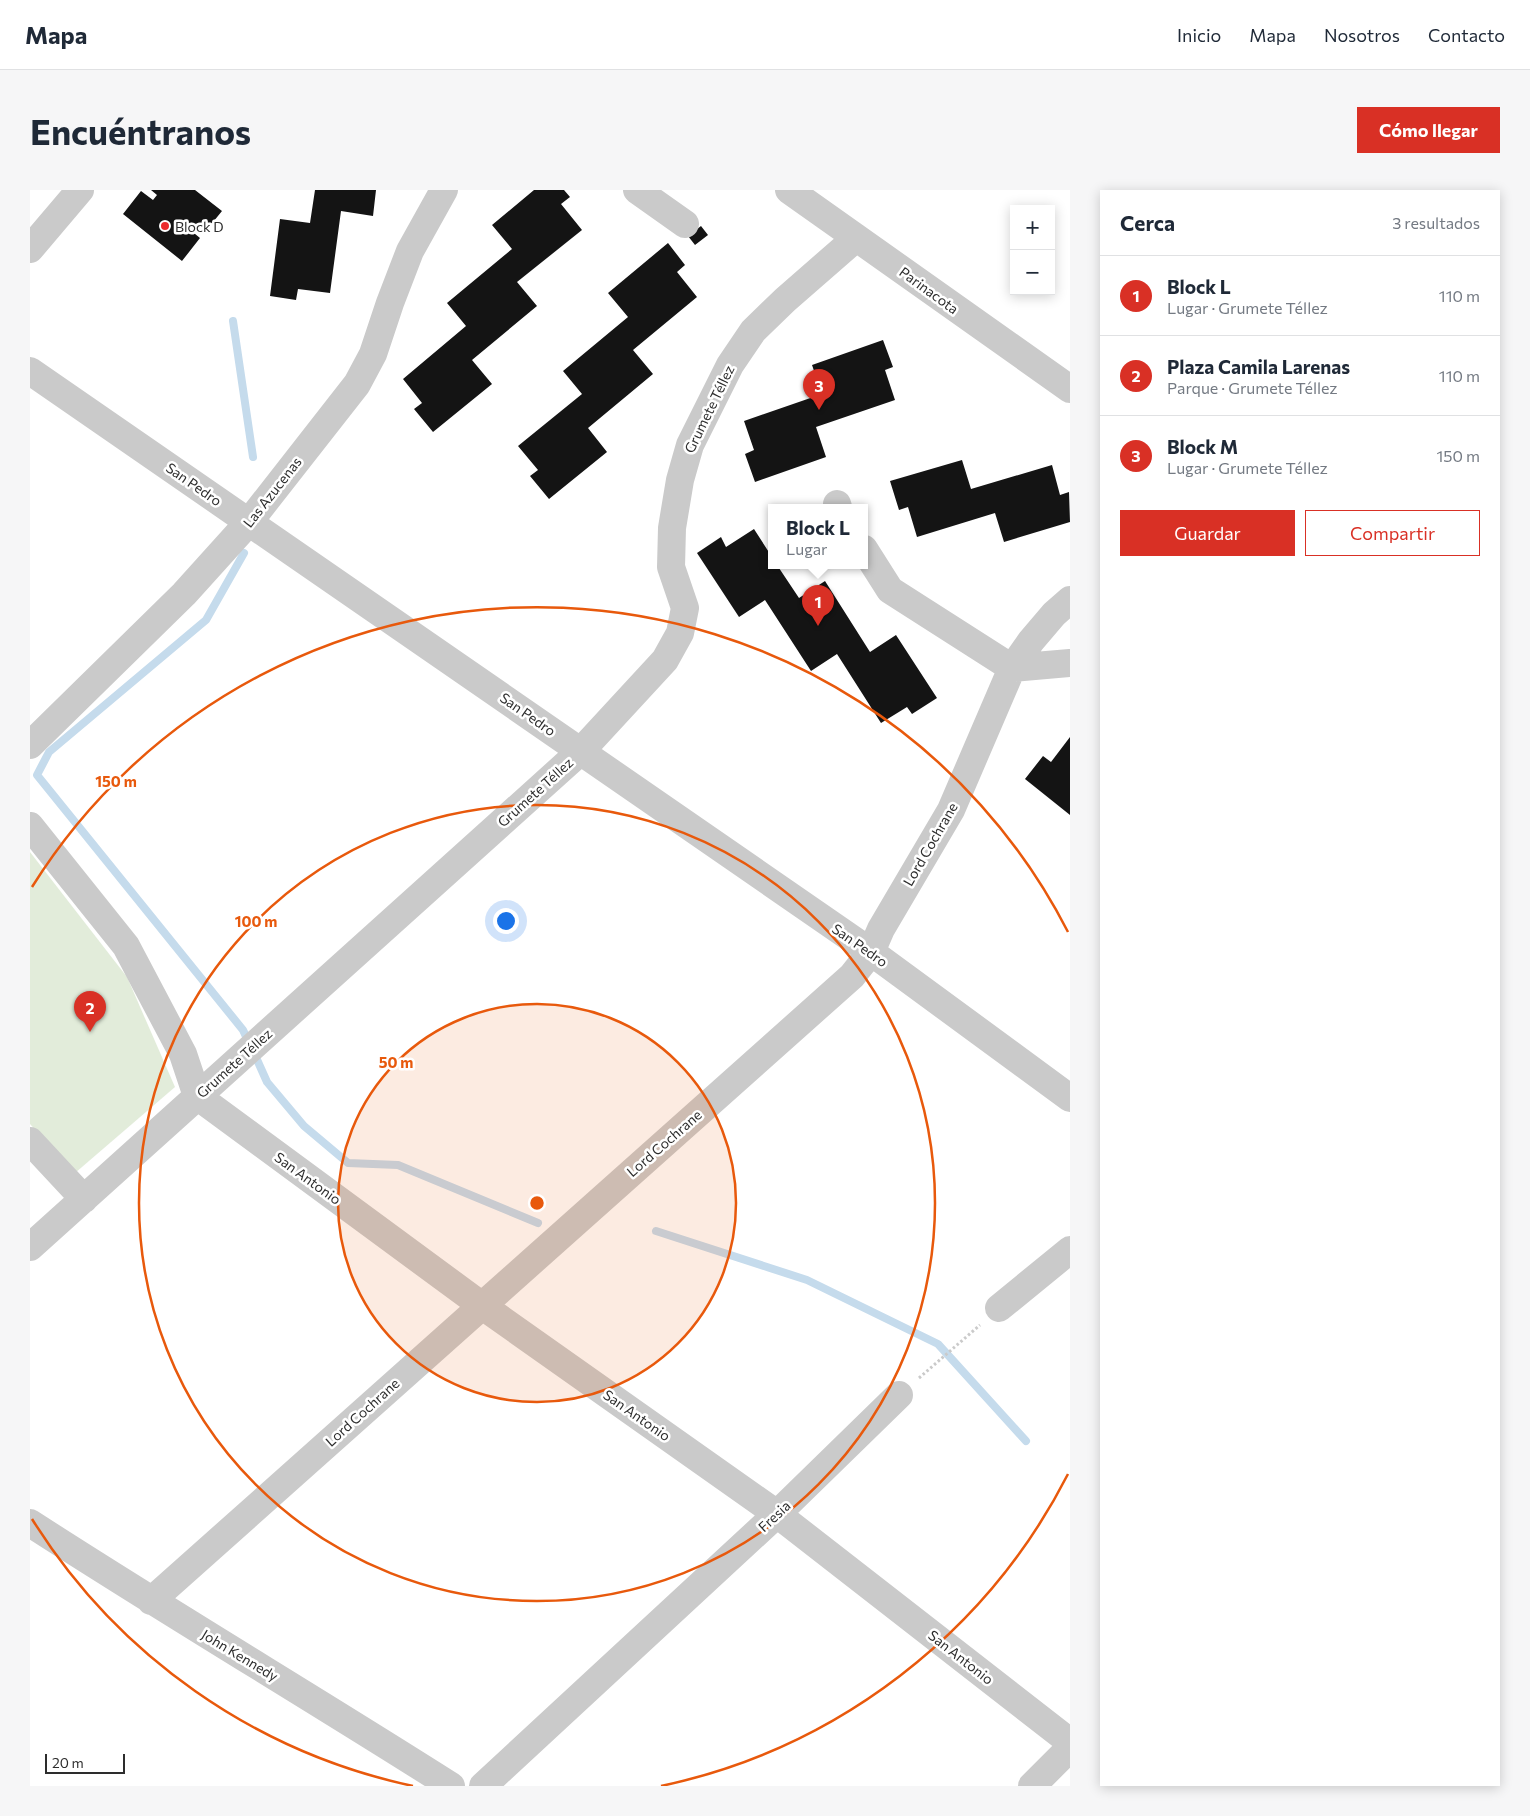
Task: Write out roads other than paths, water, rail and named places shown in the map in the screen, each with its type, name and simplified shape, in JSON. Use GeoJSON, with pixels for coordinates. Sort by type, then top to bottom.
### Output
{"type":"FeatureCollection","features":[{"type":"Feature","properties":{"kind":"street"},"geometry":{"type":"LineString","coordinates":[[30,249],[80,190]]}},
{"type":"Feature","properties":{"kind":"street","name":"Las Azucenas"},"geometry":{"type":"LineString","coordinates":[[30,745],[184,594],[249,522],[357,384],[374,354],[390,302],[410,251],[444,190]]}},
{"type":"Feature","properties":{"kind":"street"},"geometry":{"type":"LineString","coordinates":[[637,190],[685,224]]}},
{"type":"Feature","properties":{"kind":"street","name":"Parinacota"},"geometry":{"type":"LineString","coordinates":[[789,190],[1070,389]]}},
{"type":"Feature","properties":{"kind":"street","name":"Grumete Téllez"},"geometry":{"type":"LineString","coordinates":[[30,1247],[581,751],[665,660],[680,633],[685,608],[671,567],[672,528],[680,480],[690,444],[730,365],[753,332],[785,300],[856,238]]}},
{"type":"Feature","properties":{"kind":"street","name":"San Pedro"},"geometry":{"type":"LineString","coordinates":[[30,371],[871,952],[1070,1098]]}},
{"type":"Feature","properties":{"kind":"street"},"geometry":{"type":"LineString","coordinates":[[868,554],[890,590],[1012,668],[1070,664]]}},
{"type":"Feature","properties":{"kind":"street","name":"Lord Cochrane"},"geometry":{"type":"LineString","coordinates":[[151,1602],[481,1305],[852,976],[871,952],[880,929],[952,810],[1012,668],[1031,641],[1070,600]]}},
{"type":"Feature","properties":{"kind":"street"},"geometry":{"type":"LineString","coordinates":[[30,826],[126,946],[183,1054],[197,1096]]}},
{"type":"Feature","properties":{"kind":"street","name":"San Antonio"},"geometry":{"type":"LineString","coordinates":[[197,1096],[481,1305],[777,1514],[1070,1742]]}},
{"type":"Feature","properties":{"kind":"street"},"geometry":{"type":"LineString","coordinates":[[30,1141],[84,1199]]}},
{"type":"Feature","properties":{"kind":"street"},"geometry":{"type":"LineString","coordinates":[[999,1308],[1070,1250]]}},
{"type":"Feature","properties":{"kind":"street","name":"Fresia"},"geometry":{"type":"LineString","coordinates":[[483,1786],[777,1514],[899,1395]]}},
{"type":"Feature","properties":{"kind":"street","name":"John Kennedy"},"geometry":{"type":"LineString","coordinates":[[30,1523],[151,1602],[312,1698],[451,1786]]}},
{"type":"Feature","properties":{"kind":"street"},"geometry":{"type":"LineString","coordinates":[[1032,1786],[1070,1748]]}},
{"type":"Feature","properties":{"kind":"waterway"},"geometry":{"type":"LineString","coordinates":[[233,321],[253,457]]}},
{"type":"Feature","properties":{"kind":"waterway"},"geometry":{"type":"LineString","coordinates":[[244,553],[206,620],[49,752],[37,775],[243,1030],[249,1043]]}},
{"type":"Feature","properties":{"kind":"waterway"},"geometry":{"type":"LineString","coordinates":[[254,1053],[267,1082],[304,1126],[348,1163],[398,1165],[538,1223]]}},
{"type":"Feature","properties":{"kind":"waterway"},"geometry":{"type":"LineString","coordinates":[[656,1231],[807,1280],[938,1344],[1026,1441]]}},
{"type":"Feature","properties":{"kind":"place","name":"Block D"},"geometry":{"type":"Point","coordinates":[165,226]}},
{"type":"Feature","properties":{"kind":"place","name":"Block M"},"geometry":{"type":"Point","coordinates":[819,410]}},
{"type":"Feature","properties":{"kind":"place","name":"Block L"},"geometry":{"type":"Point","coordinates":[818,626]}},
{"type":"Feature","properties":{"kind":"place","name":"Plaza Camila Larenas"},"geometry":{"type":"Point","coordinates":[90,1032]}}]}
